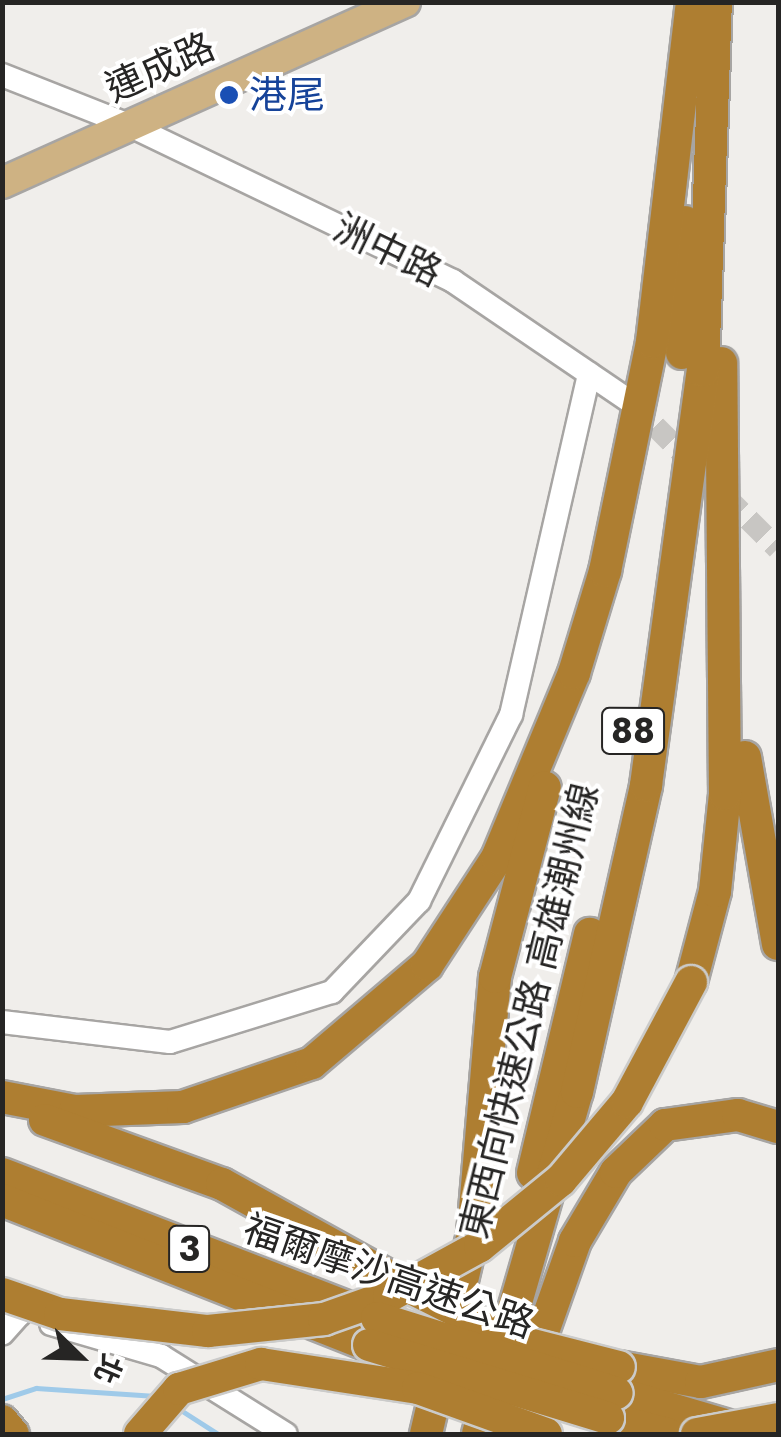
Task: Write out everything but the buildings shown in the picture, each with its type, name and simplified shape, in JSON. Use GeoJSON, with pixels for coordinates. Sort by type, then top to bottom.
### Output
{"type":"FeatureCollection","features":[{"type":"Feature","properties":{"kind":"highway","name":"東西向快速公路 高雄潮州線"},"geometry":{"type":"LineString","coordinates":[[478,1434],[577,1092],[646,785],[703,371],[718,38],[699,4]]}},
{"type":"Feature","properties":{"kind":"highway","name":"東西向快速公路 高雄潮州線"},"geometry":{"type":"LineString","coordinates":[[456,1434],[526,1204],[626,782],[682,366],[699,4]]}},
{"type":"Feature","properties":{"kind":"highway"},"geometry":{"type":"LineString","coordinates":[[426,1434],[473,1233],[496,977],[574,674],[652,342],[699,4]]}},
{"type":"Feature","properties":{"kind":"highway"},"geometry":{"type":"LineString","coordinates":[[8,1306],[208,1331],[324,1319],[389,1296],[480,1246],[561,1180],[636,1088],[691,982],[723,827],[718,38]]}},
{"type":"Feature","properties":{"kind":"highway"},"geometry":{"type":"LineString","coordinates":[[722,536],[752,836],[778,944]]}},
{"type":"Feature","properties":{"kind":"highway"},"geometry":{"type":"LineString","coordinates":[[2,1098],[74,1111],[183,1107],[312,1063],[426,965],[497,858],[574,674]]}},
{"type":"Feature","properties":{"kind":"highway"},"geometry":{"type":"LineString","coordinates":[[2,1107],[222,1184],[390,1277],[615,1393],[701,1382],[778,1365]]}},
{"type":"Feature","properties":{"kind":"highway"},"geometry":{"type":"LineString","coordinates":[[511,1434],[574,1241],[616,1172],[665,1125],[738,1115],[778,1127]]}},
{"type":"Feature","properties":{"kind":"highway","name":"福爾摩沙高速公路"},"geometry":{"type":"LineString","coordinates":[[2,1174],[373,1331]]}},
{"type":"Feature","properties":{"kind":"highway","name":"福爾摩沙高速公路"},"geometry":{"type":"LineString","coordinates":[[2,1200],[373,1331],[756,1434]]}},
{"type":"Feature","properties":{"kind":"highway"},"geometry":{"type":"LineString","coordinates":[[140,1434],[179,1389],[262,1364],[418,1388],[546,1434]]}},
{"type":"Feature","properties":{"kind":"highway","name":"福爾摩沙高速公路"},"geometry":{"type":"LineString","coordinates":[[615,1393],[666,1434]]}},
{"type":"Feature","properties":{"kind":"highway"},"geometry":{"type":"LineString","coordinates":[[697,1434],[778,1418]]}},
{"type":"Feature","properties":{"kind":"highway"},"geometry":{"type":"LineString","coordinates":[[2,1421],[13,1434]]}},
{"type":"Feature","properties":{"kind":"main road","name":"連成路"},"geometry":{"type":"LineString","coordinates":[[2,183],[405,2]]}},
{"type":"Feature","properties":{"kind":"street","name":"洲中路"},"geometry":{"type":"LineString","coordinates":[[2,74],[129,124],[453,281],[631,402]]}},
{"type":"Feature","properties":{"kind":"street"},"geometry":{"type":"LineString","coordinates":[[2,1022],[170,1042],[332,992],[419,901],[512,715],[589,374]]}},
{"type":"Feature","properties":{"kind":"street"},"geometry":{"type":"LineString","coordinates":[[2,1334],[8,1306],[161,1356],[286,1434]]}},
{"type":"Feature","properties":{"kind":"waterway"},"geometry":{"type":"LineString","coordinates":[[2,1399],[36,1388],[156,1396]]}},
{"type":"Feature","properties":{"kind":"waterway"},"geometry":{"type":"LineString","coordinates":[[179,1409],[218,1434]]}},
{"type":"Feature","properties":{"kind":"tunnel"},"geometry":{"type":"LineString","coordinates":[[632,403],[778,549]]}},
{"type":"Feature","properties":{"kind":"place","name":"港尾"},"geometry":{"type":"Point","coordinates":[229,95]}}]}
